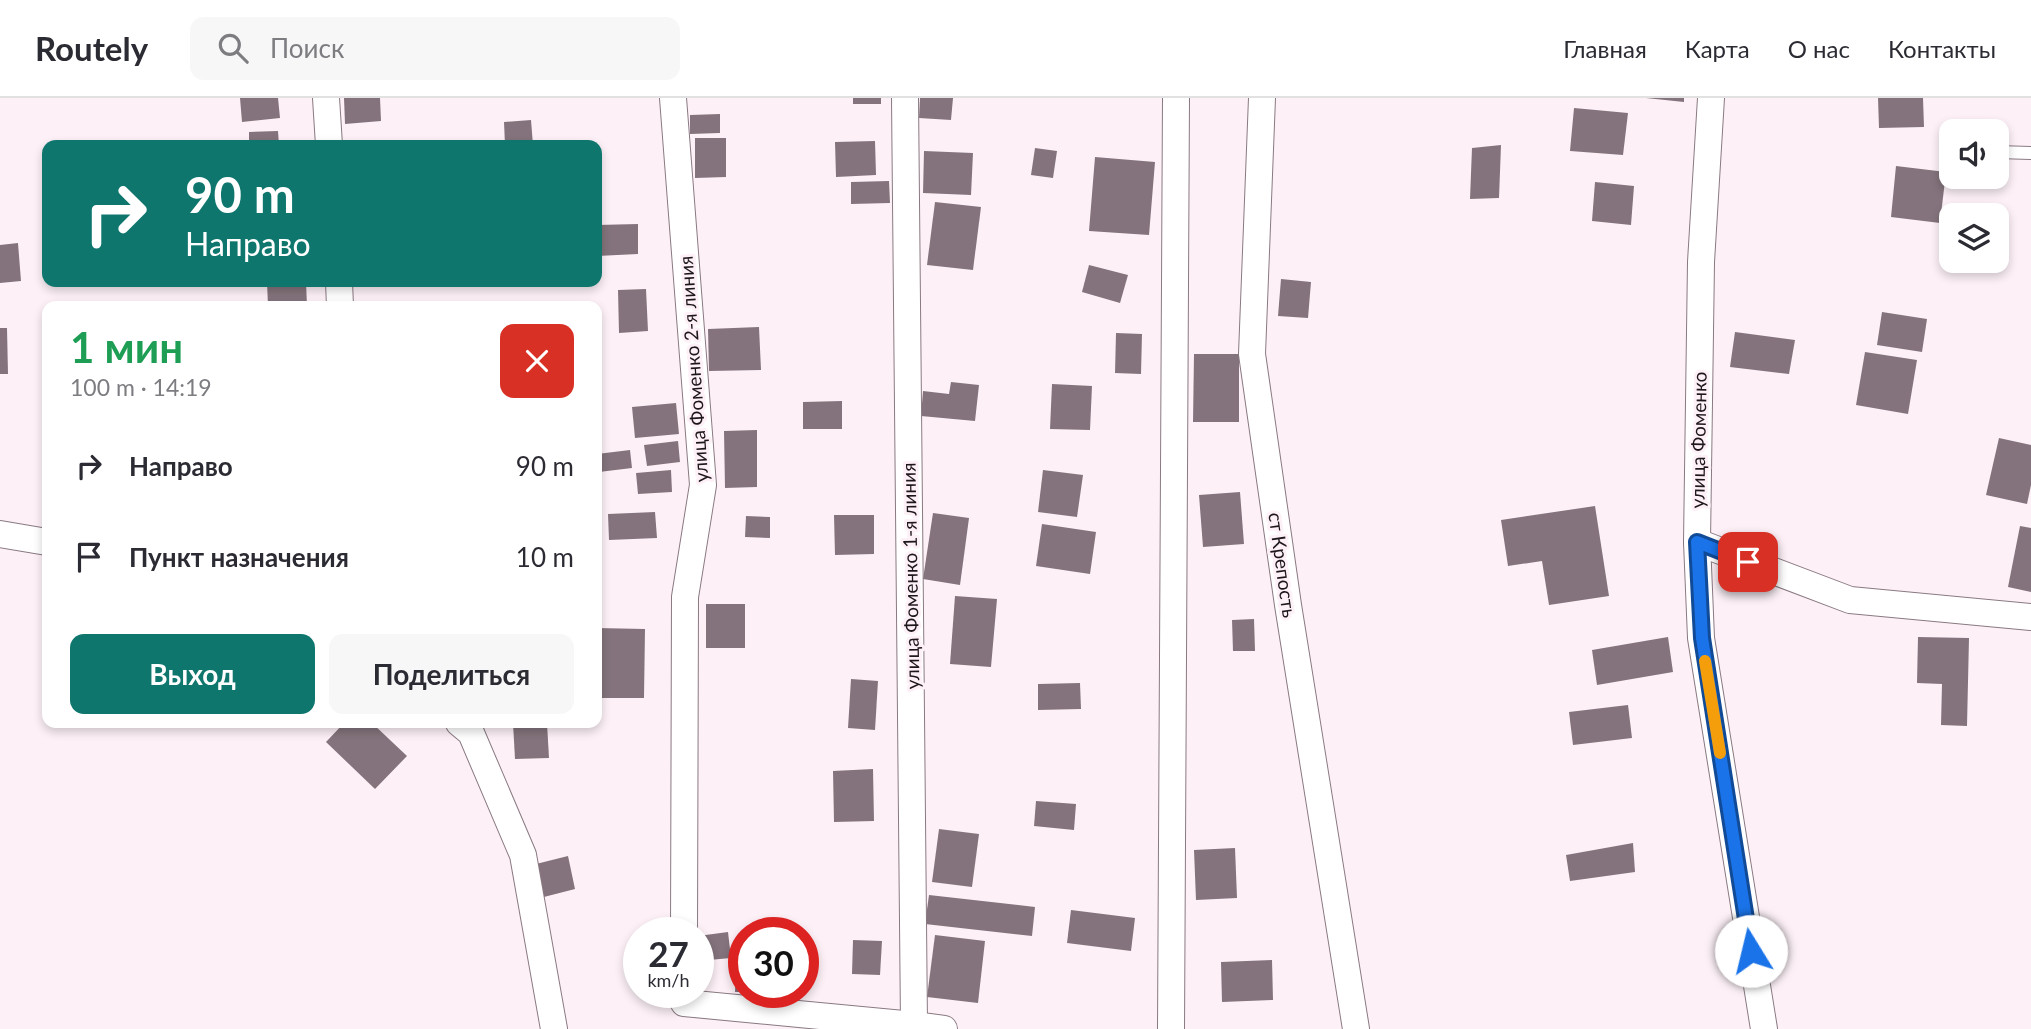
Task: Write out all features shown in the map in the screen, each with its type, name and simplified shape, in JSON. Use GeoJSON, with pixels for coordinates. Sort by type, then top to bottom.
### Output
{"type":"FeatureCollection","features":[{"type":"Feature","properties":{"kind":"street"},"geometry":{"type":"LineString","coordinates":[[326,98],[329,140]]}},
{"type":"Feature","properties":{"kind":"street","name":"улица Фоменко 2-я линия"},"geometry":{"type":"LineString","coordinates":[[673,98],[703,485],[685,597],[684,917]]}},
{"type":"Feature","properties":{"kind":"street","name":"улица Фоменко 1-я линия"},"geometry":{"type":"LineString","coordinates":[[905,98],[914,1024]]}},
{"type":"Feature","properties":{"kind":"street"},"geometry":{"type":"LineString","coordinates":[[1171,1029],[1176,98]]}},
{"type":"Feature","properties":{"kind":"street","name":"ст Крепость"},"geometry":{"type":"LineString","coordinates":[[1262,98],[1252,354],[1288,605],[1356,1029]]}},
{"type":"Feature","properties":{"kind":"street","name":"улица Фоменко"},"geometry":{"type":"LineString","coordinates":[[1711,98],[1701,262],[1697,542],[1702,638],[1764,1029]]}},
{"type":"Feature","properties":{"kind":"street"},"geometry":{"type":"LineString","coordinates":[[0,534],[42,541]]}},
{"type":"Feature","properties":{"kind":"street"},"geometry":{"type":"LineString","coordinates":[[1697,542],[1850,600],[2031,617]]}},
{"type":"Feature","properties":{"kind":"street"},"geometry":{"type":"LineString","coordinates":[[465,728],[471,733],[523,855],[554,1029]]}},
{"type":"Feature","properties":{"kind":"street"},"geometry":{"type":"LineString","coordinates":[[714,1006],[944,1029]]}},
{"type":"Feature","properties":{"kind":"lane"},"geometry":{"type":"LineString","coordinates":[[2009,152],[2031,153]]}},
{"type":"Feature","properties":{"kind":"building"},"geometry":{"type":"Polygon","coordinates":[[[240,98],[278,98],[280,118],[242,122],[240,98]]]}},
{"type":"Feature","properties":{"kind":"building"},"geometry":{"type":"Polygon","coordinates":[[[344,98],[380,98],[381,121],[345,124],[344,98]]]}},
{"type":"Feature","properties":{"kind":"building"},"geometry":{"type":"Polygon","coordinates":[[[853,98],[881,98],[881,104],[853,104],[853,98]]]}},
{"type":"Feature","properties":{"kind":"building"},"geometry":{"type":"Polygon","coordinates":[[[920,98],[953,98],[951,120],[919,118],[920,98]]]}},
{"type":"Feature","properties":{"kind":"building"},"geometry":{"type":"Polygon","coordinates":[[[1646,98],[1684,98],[1684,102],[1646,98]]]}},
{"type":"Feature","properties":{"kind":"building"},"geometry":{"type":"Polygon","coordinates":[[[1878,98],[1923,98],[1924,127],[1879,128],[1878,98]]]}},
{"type":"Feature","properties":{"kind":"building"},"geometry":{"type":"Polygon","coordinates":[[[1574,108],[1628,113],[1623,155],[1570,151],[1574,108]]]}},
{"type":"Feature","properties":{"kind":"building"},"geometry":{"type":"Polygon","coordinates":[[[720,114],[720,133],[690,134],[690,115],[720,114]]]}},
{"type":"Feature","properties":{"kind":"building"},"geometry":{"type":"Polygon","coordinates":[[[531,120],[533,140],[505,140],[504,122],[531,120]]]}},
{"type":"Feature","properties":{"kind":"building"},"geometry":{"type":"Polygon","coordinates":[[[278,131],[279,140],[249,140],[249,132],[278,131]]]}},
{"type":"Feature","properties":{"kind":"building"},"geometry":{"type":"Polygon","coordinates":[[[695,138],[726,138],[726,177],[695,178],[695,138]]]}},
{"type":"Feature","properties":{"kind":"building"},"geometry":{"type":"Polygon","coordinates":[[[875,141],[876,175],[836,177],[835,142],[875,141]]]}},
{"type":"Feature","properties":{"kind":"building"},"geometry":{"type":"Polygon","coordinates":[[[1501,145],[1499,198],[1470,199],[1472,148],[1501,145]]]}},
{"type":"Feature","properties":{"kind":"building"},"geometry":{"type":"Polygon","coordinates":[[[1035,148],[1057,151],[1053,178],[1031,175],[1035,148]]]}},
{"type":"Feature","properties":{"kind":"building"},"geometry":{"type":"Polygon","coordinates":[[[924,151],[973,153],[971,195],[923,193],[924,151]]]}},
{"type":"Feature","properties":{"kind":"building"},"geometry":{"type":"Polygon","coordinates":[[[1095,157],[1155,162],[1149,235],[1089,231],[1095,157]]]}},
{"type":"Feature","properties":{"kind":"building"},"geometry":{"type":"Polygon","coordinates":[[[1896,166],[1939,171],[1939,189],[1944,189],[1942,203],[1939,203],[1939,223],[1891,217],[1896,166]]]}},
{"type":"Feature","properties":{"kind":"building"},"geometry":{"type":"Polygon","coordinates":[[[889,181],[890,203],[851,204],[851,182],[889,181]]]}},
{"type":"Feature","properties":{"kind":"building"},"geometry":{"type":"Polygon","coordinates":[[[1595,182],[1634,186],[1631,225],[1592,221],[1595,182]]]}},
{"type":"Feature","properties":{"kind":"building"},"geometry":{"type":"Polygon","coordinates":[[[935,202],[981,207],[973,270],[927,265],[935,202]]]}},
{"type":"Feature","properties":{"kind":"building"},"geometry":{"type":"Polygon","coordinates":[[[638,224],[638,254],[602,256],[602,225],[638,224]]]}},
{"type":"Feature","properties":{"kind":"building"},"geometry":{"type":"Polygon","coordinates":[[[18,243],[21,281],[0,283],[0,245],[18,243]]]}},
{"type":"Feature","properties":{"kind":"building"},"geometry":{"type":"Polygon","coordinates":[[[1089,265],[1128,275],[1120,303],[1082,292],[1089,265]]]}},
{"type":"Feature","properties":{"kind":"building"},"geometry":{"type":"Polygon","coordinates":[[[1281,279],[1311,282],[1308,318],[1278,316],[1281,279]]]}},
{"type":"Feature","properties":{"kind":"building"},"geometry":{"type":"Polygon","coordinates":[[[267,287],[306,287],[307,301],[268,301],[267,287]]]}},
{"type":"Feature","properties":{"kind":"building"},"geometry":{"type":"Polygon","coordinates":[[[646,289],[648,331],[619,333],[618,290],[646,289]]]}},
{"type":"Feature","properties":{"kind":"building"},"geometry":{"type":"Polygon","coordinates":[[[1882,312],[1927,319],[1922,352],[1877,345],[1882,312]]]}},
{"type":"Feature","properties":{"kind":"building"},"geometry":{"type":"Polygon","coordinates":[[[759,327],[761,370],[709,371],[708,329],[759,327]]]}},
{"type":"Feature","properties":{"kind":"building"},"geometry":{"type":"Polygon","coordinates":[[[0,328],[7,328],[8,374],[0,374],[0,328]]]}},
{"type":"Feature","properties":{"kind":"building"},"geometry":{"type":"Polygon","coordinates":[[[1735,332],[1795,340],[1789,374],[1730,367],[1735,332]]]}},
{"type":"Feature","properties":{"kind":"building"},"geometry":{"type":"Polygon","coordinates":[[[1116,333],[1142,334],[1141,374],[1115,373],[1116,333]]]}},
{"type":"Feature","properties":{"kind":"building"},"geometry":{"type":"Polygon","coordinates":[[[1865,352],[1917,360],[1908,414],[1856,405],[1865,352]]]}},
{"type":"Feature","properties":{"kind":"building"},"geometry":{"type":"Polygon","coordinates":[[[1194,354],[1239,354],[1239,422],[1193,422],[1194,354]]]}},
{"type":"Feature","properties":{"kind":"building"},"geometry":{"type":"Polygon","coordinates":[[[951,382],[979,385],[975,421],[921,416],[923,391],[949,394],[951,382]]]}},
{"type":"Feature","properties":{"kind":"building"},"geometry":{"type":"Polygon","coordinates":[[[1052,384],[1092,386],[1090,430],[1050,429],[1052,384]]]}},
{"type":"Feature","properties":{"kind":"building"},"geometry":{"type":"Polygon","coordinates":[[[842,401],[842,429],[803,429],[803,402],[842,401]]]}},
{"type":"Feature","properties":{"kind":"building"},"geometry":{"type":"Polygon","coordinates":[[[676,403],[679,434],[635,438],[632,407],[676,403]]]}},
{"type":"Feature","properties":{"kind":"building"},"geometry":{"type":"Polygon","coordinates":[[[757,430],[757,487],[725,488],[724,431],[757,430]]]}},
{"type":"Feature","properties":{"kind":"building"},"geometry":{"type":"Polygon","coordinates":[[[1999,438],[2031,445],[2031,485],[2027,504],[1986,495],[1999,438]]]}},
{"type":"Feature","properties":{"kind":"building"},"geometry":{"type":"Polygon","coordinates":[[[678,441],[680,462],[647,466],[644,445],[678,441]]]}},
{"type":"Feature","properties":{"kind":"building"},"geometry":{"type":"Polygon","coordinates":[[[630,450],[632,468],[602,472],[602,453],[630,450]]]}},
{"type":"Feature","properties":{"kind":"building"},"geometry":{"type":"Polygon","coordinates":[[[671,470],[672,492],[638,494],[636,473],[671,470]]]}},
{"type":"Feature","properties":{"kind":"building"},"geometry":{"type":"Polygon","coordinates":[[[1043,470],[1083,475],[1077,517],[1038,512],[1043,470]]]}},
{"type":"Feature","properties":{"kind":"building"},"geometry":{"type":"Polygon","coordinates":[[[1240,492],[1244,544],[1203,547],[1199,495],[1240,492]]]}},
{"type":"Feature","properties":{"kind":"building"},"geometry":{"type":"Polygon","coordinates":[[[1595,506],[1609,596],[1549,605],[1542,561],[1508,566],[1501,520],[1595,506]]]}},
{"type":"Feature","properties":{"kind":"building"},"geometry":{"type":"Polygon","coordinates":[[[655,512],[657,538],[609,540],[608,514],[655,512]]]}},
{"type":"Feature","properties":{"kind":"building"},"geometry":{"type":"Polygon","coordinates":[[[933,513],[969,518],[960,585],[923,579],[933,513]]]}},
{"type":"Feature","properties":{"kind":"building"},"geometry":{"type":"Polygon","coordinates":[[[834,515],[874,515],[874,554],[835,555],[834,515]]]}},
{"type":"Feature","properties":{"kind":"building"},"geometry":{"type":"Polygon","coordinates":[[[746,516],[770,517],[770,538],[745,537],[746,516]]]}},
{"type":"Feature","properties":{"kind":"building"},"geometry":{"type":"Polygon","coordinates":[[[1042,524],[1096,532],[1090,574],[1036,566],[1042,524]]]}},
{"type":"Feature","properties":{"kind":"building"},"geometry":{"type":"Polygon","coordinates":[[[2020,526],[2031,528],[2031,592],[2008,587],[2020,526]]]}},
{"type":"Feature","properties":{"kind":"building"},"geometry":{"type":"Polygon","coordinates":[[[955,596],[997,599],[991,667],[950,664],[955,596]]]}},
{"type":"Feature","properties":{"kind":"building"},"geometry":{"type":"Polygon","coordinates":[[[706,604],[745,604],[745,648],[706,648],[706,604]]]}},
{"type":"Feature","properties":{"kind":"building"},"geometry":{"type":"Polygon","coordinates":[[[1254,619],[1255,651],[1233,651],[1232,620],[1254,619]]]}},
{"type":"Feature","properties":{"kind":"building"},"geometry":{"type":"Polygon","coordinates":[[[602,628],[645,629],[644,698],[602,698],[602,628]]]}},
{"type":"Feature","properties":{"kind":"building"},"geometry":{"type":"Polygon","coordinates":[[[1668,637],[1673,672],[1597,685],[1592,650],[1668,637]]]}},
{"type":"Feature","properties":{"kind":"building"},"geometry":{"type":"Polygon","coordinates":[[[1918,637],[1969,638],[1967,726],[1941,725],[1942,684],[1917,683],[1918,637]]]}},
{"type":"Feature","properties":{"kind":"building"},"geometry":{"type":"Polygon","coordinates":[[[851,679],[878,681],[875,730],[848,728],[851,679]]]}},
{"type":"Feature","properties":{"kind":"building"},"geometry":{"type":"Polygon","coordinates":[[[1080,683],[1081,709],[1038,710],[1038,684],[1080,683]]]}},
{"type":"Feature","properties":{"kind":"building"},"geometry":{"type":"Polygon","coordinates":[[[1628,705],[1632,738],[1573,745],[1569,712],[1628,705]]]}},
{"type":"Feature","properties":{"kind":"building"},"geometry":{"type":"Polygon","coordinates":[[[339,728],[377,728],[407,756],[375,789],[326,742],[339,728]]]}},
{"type":"Feature","properties":{"kind":"building"},"geometry":{"type":"Polygon","coordinates":[[[513,728],[547,728],[549,758],[515,759],[513,728]]]}},
{"type":"Feature","properties":{"kind":"building"},"geometry":{"type":"Polygon","coordinates":[[[873,769],[874,821],[834,822],[833,771],[873,769]]]}},
{"type":"Feature","properties":{"kind":"building"},"geometry":{"type":"Polygon","coordinates":[[[1036,801],[1076,804],[1074,830],[1034,826],[1036,801]]]}},
{"type":"Feature","properties":{"kind":"building"},"geometry":{"type":"Polygon","coordinates":[[[939,829],[979,834],[972,887],[932,882],[939,829]]]}},
{"type":"Feature","properties":{"kind":"building"},"geometry":{"type":"Polygon","coordinates":[[[1633,843],[1635,872],[1570,881],[1566,855],[1633,843]]]}},
{"type":"Feature","properties":{"kind":"building"},"geometry":{"type":"Polygon","coordinates":[[[1235,848],[1237,898],[1196,900],[1194,850],[1235,848]]]}},
{"type":"Feature","properties":{"kind":"building"},"geometry":{"type":"Polygon","coordinates":[[[568,856],[575,889],[540,898],[532,865],[568,856]]]}},
{"type":"Feature","properties":{"kind":"building"},"geometry":{"type":"Polygon","coordinates":[[[929,895],[1035,907],[1032,936],[925,924],[929,895]]]}},
{"type":"Feature","properties":{"kind":"building"},"geometry":{"type":"Polygon","coordinates":[[[1071,910],[1135,918],[1131,951],[1067,943],[1071,910]]]}},
{"type":"Feature","properties":{"kind":"building"},"geometry":{"type":"Polygon","coordinates":[[[728,932],[728,958],[714,960],[714,934],[728,932]]]}},
{"type":"Feature","properties":{"kind":"building"},"geometry":{"type":"Polygon","coordinates":[[[935,935],[985,941],[978,1003],[927,997],[935,935]]]}},
{"type":"Feature","properties":{"kind":"building"},"geometry":{"type":"Polygon","coordinates":[[[853,940],[882,941],[880,975],[852,974],[853,940]]]}},
{"type":"Feature","properties":{"kind":"building"},"geometry":{"type":"Polygon","coordinates":[[[1272,960],[1273,1000],[1222,1002],[1221,962],[1272,960]]]}},
{"type":"Feature","properties":{"kind":"slow traffic"},"geometry":{"type":"LineString","coordinates":[[1705,661],[1720,753]]}},
{"type":"Feature","properties":{"kind":"route"},"geometry":{"type":"LineString","coordinates":[[1748,562],[1697,542],[1702,638],[1751,951]]}}]}
